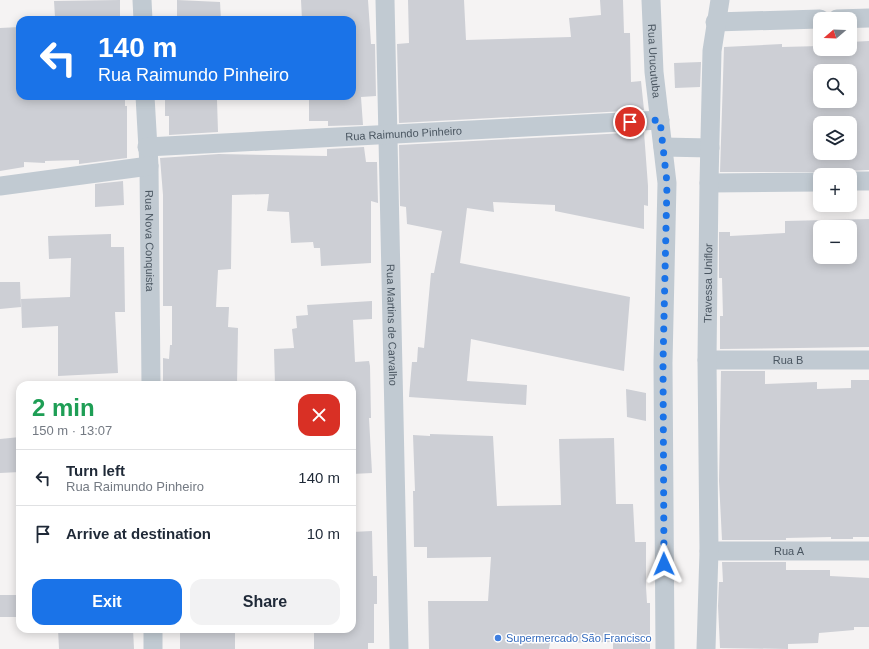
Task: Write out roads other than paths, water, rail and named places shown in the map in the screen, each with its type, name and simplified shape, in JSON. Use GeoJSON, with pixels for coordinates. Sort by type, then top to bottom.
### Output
{"type":"FeatureCollection","features":[{"type":"Feature","properties":{"kind":"street"},"geometry":{"type":"LineString","coordinates":[[142,0],[142,16]]}},
{"type":"Feature","properties":{"kind":"street","name":"Rua Martins de Carvalho"},"geometry":{"type":"LineString","coordinates":[[385,0],[399,649]]}},
{"type":"Feature","properties":{"kind":"street","name":"Rua Urucutuba"},"geometry":{"type":"LineString","coordinates":[[652,0],[654,72],[667,183],[663,363],[665,649]]}},
{"type":"Feature","properties":{"kind":"street","name":"Travessa Uniflor"},"geometry":{"type":"LineString","coordinates":[[706,649],[709,551],[707,360],[709,183],[712,51],[715,22],[720,0]]}},
{"type":"Feature","properties":{"kind":"street"},"geometry":{"type":"LineString","coordinates":[[857,18],[869,18]]}},
{"type":"Feature","properties":{"kind":"street"},"geometry":{"type":"LineString","coordinates":[[715,22],[813,20]]}},
{"type":"Feature","properties":{"kind":"street","name":"Rua Nova Conquista"},"geometry":{"type":"LineString","coordinates":[[145,100],[149,166],[151,381]]}},
{"type":"Feature","properties":{"kind":"street","name":"Rua Raimundo Pinheiro"},"geometry":{"type":"LineString","coordinates":[[147,147],[660,120]]}},
{"type":"Feature","properties":{"kind":"street"},"geometry":{"type":"LineString","coordinates":[[663,147],[710,148]]}},
{"type":"Feature","properties":{"kind":"street"},"geometry":{"type":"LineString","coordinates":[[0,186],[149,166]]}},
{"type":"Feature","properties":{"kind":"street"},"geometry":{"type":"LineString","coordinates":[[857,181],[869,181]]}},
{"type":"Feature","properties":{"kind":"street"},"geometry":{"type":"LineString","coordinates":[[709,183],[813,182]]}},
{"type":"Feature","properties":{"kind":"street","name":"Rua B"},"geometry":{"type":"LineString","coordinates":[[707,360],[869,360]]}},
{"type":"Feature","properties":{"kind":"street","name":"Rua A"},"geometry":{"type":"LineString","coordinates":[[709,551],[869,551]]}},
{"type":"Feature","properties":{"kind":"street"},"geometry":{"type":"LineString","coordinates":[[153,633],[153,649]]}},
{"type":"Feature","properties":{"kind":"place","name":"Supermercado São Francisco"},"geometry":{"type":"Point","coordinates":[498,638]}}]}
